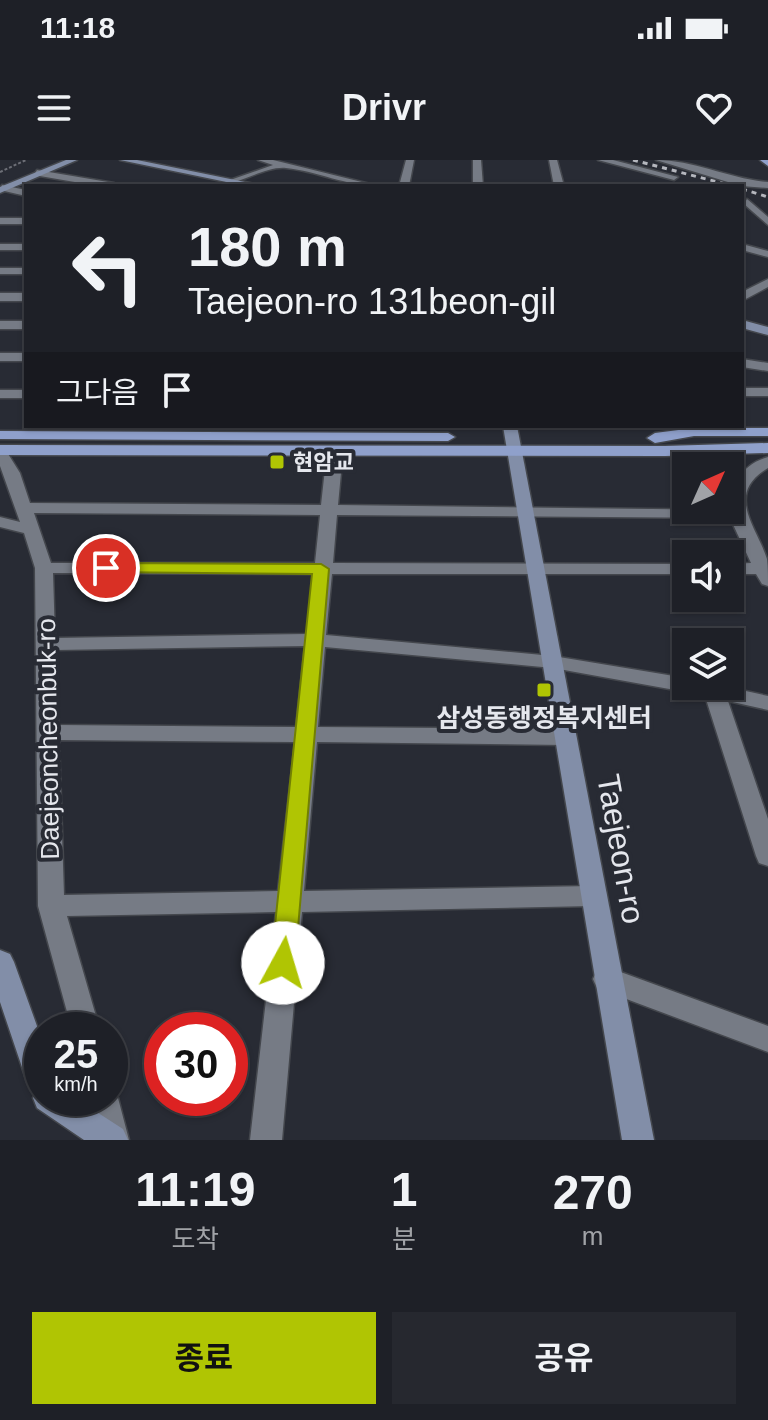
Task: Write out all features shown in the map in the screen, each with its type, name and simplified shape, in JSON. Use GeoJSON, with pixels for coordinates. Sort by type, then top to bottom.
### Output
{"type":"FeatureCollection","features":[{"type":"Feature","properties":{"kind":"main road"},"geometry":{"type":"LineString","coordinates":[[660,445],[692,429],[768,432]]}},
{"type":"Feature","properties":{"kind":"main road"},"geometry":{"type":"LineString","coordinates":[[0,435],[168,431],[337,438]]}},
{"type":"Feature","properties":{"kind":"main road"},"geometry":{"type":"LineString","coordinates":[[0,451],[337,438],[512,438],[768,448]]}},
{"type":"Feature","properties":{"kind":"main road"},"geometry":{"type":"LineString","coordinates":[[660,445],[768,441]]}},
{"type":"Feature","properties":{"kind":"main road"},"geometry":{"type":"LineString","coordinates":[[660,445],[681,452]]}},
{"type":"Feature","properties":{"kind":"main road"},"geometry":{"type":"LineString","coordinates":[[744,457],[768,455]]}},
{"type":"Feature","properties":{"kind":"street"},"geometry":{"type":"LineString","coordinates":[[1,189],[73,160]]}},
{"type":"Feature","properties":{"kind":"street"},"geometry":{"type":"LineString","coordinates":[[124,160],[253,184]]}},
{"type":"Feature","properties":{"kind":"street"},"geometry":{"type":"LineString","coordinates":[[262,160],[291,162],[366,184]]}},
{"type":"Feature","properties":{"kind":"street"},"geometry":{"type":"LineString","coordinates":[[404,184],[410,160]]}},
{"type":"Feature","properties":{"kind":"street"},"geometry":{"type":"LineString","coordinates":[[477,160],[478,184]]}},
{"type":"Feature","properties":{"kind":"street"},"geometry":{"type":"LineString","coordinates":[[544,160],[553,160],[559,184]]}},
{"type":"Feature","properties":{"kind":"street"},"geometry":{"type":"LineString","coordinates":[[602,160],[685,179]]}},
{"type":"Feature","properties":{"kind":"street"},"geometry":{"type":"LineString","coordinates":[[660,160],[750,185],[768,185]]}},
{"type":"Feature","properties":{"kind":"street"},"geometry":{"type":"LineString","coordinates":[[681,160],[691,170]]}},
{"type":"Feature","properties":{"kind":"street"},"geometry":{"type":"LineString","coordinates":[[223,184],[291,162]]}},
{"type":"Feature","properties":{"kind":"street"},"geometry":{"type":"LineString","coordinates":[[641,169],[646,184]]}},
{"type":"Feature","properties":{"kind":"street"},"geometry":{"type":"LineString","coordinates":[[37,173],[102,184]]}},
{"type":"Feature","properties":{"kind":"street"},"geometry":{"type":"LineString","coordinates":[[697,183],[701,184]]}},
{"type":"Feature","properties":{"kind":"street"},"geometry":{"type":"LineString","coordinates":[[1,189],[24,193]]}},
{"type":"Feature","properties":{"kind":"street"},"geometry":{"type":"LineString","coordinates":[[747,200],[768,203]]}},
{"type":"Feature","properties":{"kind":"street"},"geometry":{"type":"LineString","coordinates":[[747,200],[768,222]]}},
{"type":"Feature","properties":{"kind":"street"},"geometry":{"type":"LineString","coordinates":[[0,221],[24,221]]}},
{"type":"Feature","properties":{"kind":"street"},"geometry":{"type":"LineString","coordinates":[[0,247],[24,247]]}},
{"type":"Feature","properties":{"kind":"street"},"geometry":{"type":"LineString","coordinates":[[744,248],[768,254]]}},
{"type":"Feature","properties":{"kind":"street"},"geometry":{"type":"LineString","coordinates":[[0,271],[24,271]]}},
{"type":"Feature","properties":{"kind":"street"},"geometry":{"type":"LineString","coordinates":[[744,280],[765,284]]}},
{"type":"Feature","properties":{"kind":"street"},"geometry":{"type":"LineString","coordinates":[[744,296],[765,284]]}},
{"type":"Feature","properties":{"kind":"street"},"geometry":{"type":"LineString","coordinates":[[0,297],[24,297]]}},
{"type":"Feature","properties":{"kind":"street"},"geometry":{"type":"LineString","coordinates":[[0,325],[24,325]]}},
{"type":"Feature","properties":{"kind":"street"},"geometry":{"type":"LineString","coordinates":[[744,325],[768,331]]}},
{"type":"Feature","properties":{"kind":"street"},"geometry":{"type":"LineString","coordinates":[[0,357],[24,357]]}},
{"type":"Feature","properties":{"kind":"street"},"geometry":{"type":"LineString","coordinates":[[744,363],[768,367]]}},
{"type":"Feature","properties":{"kind":"street"},"geometry":{"type":"LineString","coordinates":[[744,392],[768,392]]}},
{"type":"Feature","properties":{"kind":"street"},"geometry":{"type":"LineString","coordinates":[[0,394],[24,394]]}},
{"type":"Feature","properties":{"kind":"street"},"geometry":{"type":"LineString","coordinates":[[266,1140],[321,569],[337,438]]}},
{"type":"Feature","properties":{"kind":"street","name":"Taejeon-ro"},"geometry":{"type":"LineString","coordinates":[[512,438],[638,1140]]}},
{"type":"Feature","properties":{"kind":"street","name":"Daejeoncheonbuk-ro"},"geometry":{"type":"LineString","coordinates":[[0,451],[12,473],[44,568],[51,906],[81,1012]]}},
{"type":"Feature","properties":{"kind":"street"},"geometry":{"type":"LineString","coordinates":[[744,478],[768,462]]}},
{"type":"Feature","properties":{"kind":"street"},"geometry":{"type":"LineString","coordinates":[[24,508],[525,511],[672,508]]}},
{"type":"Feature","properties":{"kind":"street"},"geometry":{"type":"LineString","coordinates":[[0,522],[31,530]]}},
{"type":"Feature","properties":{"kind":"street"},"geometry":{"type":"LineString","coordinates":[[742,524],[765,574]]}},
{"type":"Feature","properties":{"kind":"street"},"geometry":{"type":"LineString","coordinates":[[44,568],[672,569]]}},
{"type":"Feature","properties":{"kind":"street"},"geometry":{"type":"LineString","coordinates":[[744,571],[765,574]]}},
{"type":"Feature","properties":{"kind":"street"},"geometry":{"type":"LineString","coordinates":[[46,644],[314,640],[553,662],[672,683]]}},
{"type":"Feature","properties":{"kind":"street"},"geometry":{"type":"LineString","coordinates":[[744,697],[768,703]]}},
{"type":"Feature","properties":{"kind":"street"},"geometry":{"type":"LineString","coordinates":[[717,700],[768,856]]}},
{"type":"Feature","properties":{"kind":"street"},"geometry":{"type":"LineString","coordinates":[[48,732],[565,737]]}},
{"type":"Feature","properties":{"kind":"street"},"geometry":{"type":"LineString","coordinates":[[51,906],[592,896]]}},
{"type":"Feature","properties":{"kind":"street"},"geometry":{"type":"LineString","coordinates":[[0,962],[24,1031]]}},
{"type":"Feature","properties":{"kind":"street"},"geometry":{"type":"LineString","coordinates":[[607,979],[768,1039]]}},
{"type":"Feature","properties":{"kind":"street"},"geometry":{"type":"LineString","coordinates":[[75,1116],[112,1140]]}},
{"type":"Feature","properties":{"kind":"street"},"geometry":{"type":"LineString","coordinates":[[107,1116],[112,1140]]}},
{"type":"Feature","properties":{"kind":"path"},"geometry":{"type":"LineString","coordinates":[[0,172],[26,160]]}},
{"type":"Feature","properties":{"kind":"railway"},"geometry":{"type":"LineString","coordinates":[[633,160],[725,184]]}},
{"type":"Feature","properties":{"kind":"railway"},"geometry":{"type":"LineString","coordinates":[[744,190],[768,197]]}},
{"type":"Feature","properties":{"kind":"place","name":"현암교"},"geometry":{"type":"Point","coordinates":[277,462]}},
{"type":"Feature","properties":{"kind":"place","name":"삼성동행정복지센터"},"geometry":{"type":"Point","coordinates":[544,690]}},
{"type":"Feature","properties":{"kind":"route"},"geometry":{"type":"LineString","coordinates":[[106,568],[321,569],[283,963]]}}]}
